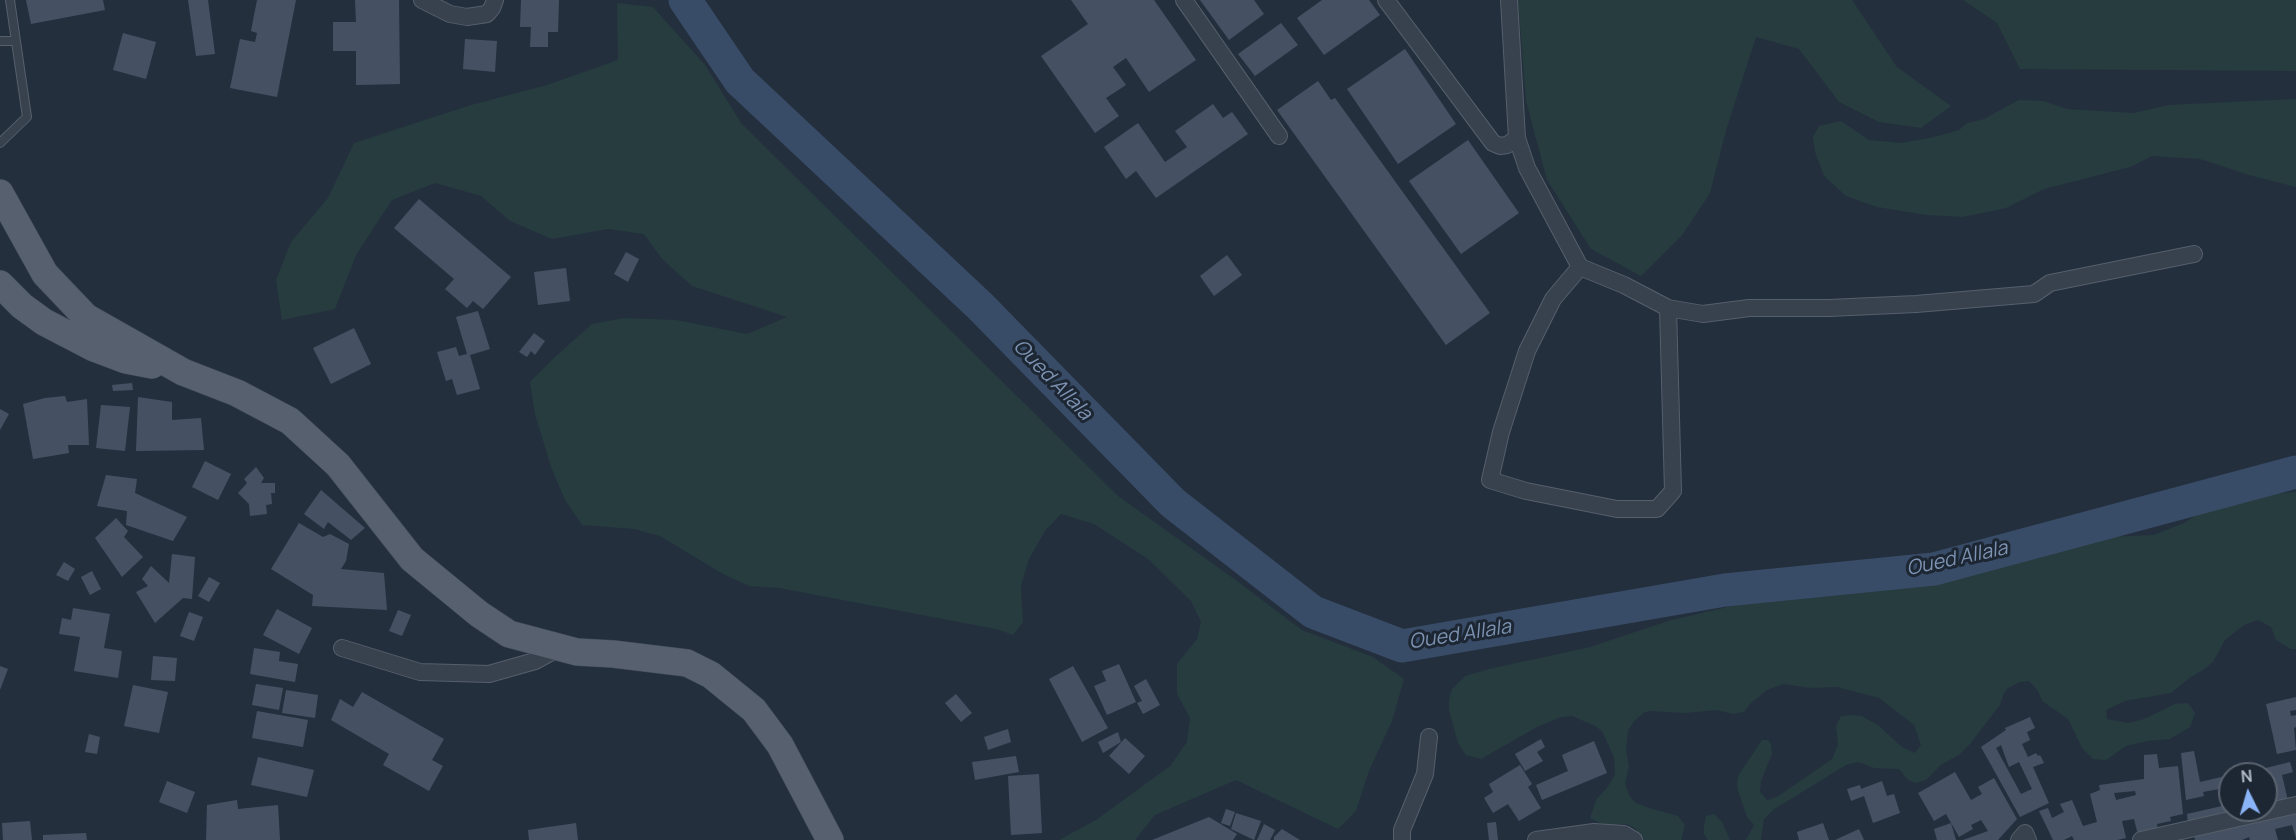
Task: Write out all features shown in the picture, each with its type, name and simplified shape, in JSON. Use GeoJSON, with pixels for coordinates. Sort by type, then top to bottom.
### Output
{"type":"FeatureCollection","features":[{"type":"Feature","properties":{"kind":"main road"},"geometry":{"type":"LineString","coordinates":[[0,193],[45,274],[86,317],[183,372],[237,393],[290,421],[338,465],[412,559],[479,614],[509,634],[559,648],[577,652],[687,663],[711,675],[754,710],[780,745],[830,840]]}},
{"type":"Feature","properties":{"kind":"main road"},"geometry":{"type":"LineString","coordinates":[[0,284],[22,306],[44,322],[94,348],[126,360],[183,372]]}},
{"type":"Feature","properties":{"kind":"street"},"geometry":{"type":"LineString","coordinates":[[422,0],[450,14],[466,16],[487,14],[495,0]]}},
{"type":"Feature","properties":{"kind":"street"},"geometry":{"type":"LineString","coordinates":[[1184,0],[1279,136]]}},
{"type":"Feature","properties":{"kind":"street"},"geometry":{"type":"LineString","coordinates":[[1386,0],[1493,143],[1500,146],[1507,145],[1517,138]]}},
{"type":"Feature","properties":{"kind":"street"},"geometry":{"type":"LineString","coordinates":[[1509,0],[1517,138],[1527,168],[1580,267],[1624,285],[1668,308],[1703,314],[1749,308],[1828,308],[1916,304],[2034,294],[2050,283],[2194,254]]}},
{"type":"Feature","properties":{"kind":"street"},"geometry":{"type":"LineString","coordinates":[[1580,267],[1553,299],[1527,351],[1501,432],[1490,480],[1527,491],[1617,509],[1657,509],[1673,491],[1668,308]]}},
{"type":"Feature","properties":{"kind":"street"},"geometry":{"type":"LineString","coordinates":[[342,648],[420,672],[489,674],[535,661],[559,648]]}},
{"type":"Feature","properties":{"kind":"street"},"geometry":{"type":"LineString","coordinates":[[1402,840],[1402,830],[1425,774],[1429,737]]}},
{"type":"Feature","properties":{"kind":"street"},"geometry":{"type":"LineString","coordinates":[[2141,840],[2296,805]]}},
{"type":"Feature","properties":{"kind":"street"},"geometry":{"type":"LineString","coordinates":[[1536,840],[1594,832],[1624,834],[1634,840]]}},
{"type":"Feature","properties":{"kind":"street"},"geometry":{"type":"LineString","coordinates":[[2019,840],[2025,833],[2028,840]]}},
{"type":"Feature","properties":{"kind":"lane"},"geometry":{"type":"LineString","coordinates":[[0,143],[27,117],[10,0]]}},
{"type":"Feature","properties":{"kind":"lane"},"geometry":{"type":"LineString","coordinates":[[0,41],[16,41]]}},
{"type":"Feature","properties":{"kind":"green space"},"geometry":{"type":"Polygon","coordinates":[[[1518,0],[1852,0],[1897,67],[1951,106],[1921,128],[1879,122],[1839,102],[1799,49],[1756,37],[1727,127],[1710,193],[1683,234],[1641,276],[1591,249],[1547,180],[1526,101],[1518,0]]]}},
{"type":"Feature","properties":{"kind":"green space"},"geometry":{"type":"Polygon","coordinates":[[[1963,0],[2296,0],[2296,71],[2020,69],[1997,23],[1963,0]]]}},
{"type":"Feature","properties":{"kind":"green space"},"geometry":{"type":"Polygon","coordinates":[[[617,3],[653,7],[705,65],[741,123],[1118,496],[1302,630],[1373,657],[1404,679],[1392,721],[1369,771],[1356,811],[1338,829],[1236,780],[1155,815],[1135,840],[1059,840],[1096,820],[1170,766],[1187,742],[1190,718],[1177,694],[1177,664],[1197,639],[1201,622],[1191,601],[1148,559],[1094,524],[1061,514],[1045,531],[1029,559],[1021,585],[1023,622],[1013,635],[996,629],[779,588],[749,586],[723,574],[660,536],[634,529],[582,525],[565,500],[551,467],[535,414],[530,382],[592,324],[624,318],[676,320],[747,334],[787,317],[692,286],[662,259],[644,234],[608,229],[552,239],[510,221],[481,196],[435,183],[392,200],[356,255],[335,309],[282,320],[276,280],[291,242],[328,198],[354,143],[471,105],[547,85],[618,60],[617,3]]]}},
{"type":"Feature","properties":{"kind":"green space"},"geometry":{"type":"Polygon","coordinates":[[[2296,99],[2296,187],[2200,159],[2152,156],[2130,167],[2044,189],[2006,208],[1963,217],[1927,215],[1877,207],[1846,196],[1824,176],[1815,152],[1813,137],[1819,126],[1841,121],[1869,140],[1901,143],[1930,138],[1959,130],[1967,123],[1984,119],[2019,100],[2043,101],[2067,109],[2133,113],[2168,105],[2296,99]]]}},
{"type":"Feature","properties":{"kind":"green space"},"geometry":{"type":"Polygon","coordinates":[[[2296,492],[2296,649],[2291,649],[2276,640],[2271,627],[2258,620],[2244,625],[2225,640],[2213,662],[2171,693],[2125,701],[2106,710],[2107,719],[2128,723],[2144,719],[2175,704],[2188,703],[2195,713],[2190,727],[2170,739],[2126,746],[2106,760],[2093,759],[2082,748],[2068,719],[2042,701],[2038,691],[2029,681],[2020,682],[2008,688],[2000,705],[1970,744],[1959,755],[1942,764],[1926,780],[1916,783],[1908,780],[1899,769],[1874,768],[1858,762],[1846,765],[1773,810],[1764,819],[1761,840],[1746,840],[1754,825],[1747,817],[1737,787],[1738,776],[1762,740],[1768,740],[1771,744],[1772,754],[1761,781],[1760,792],[1767,800],[1777,797],[1832,759],[1838,745],[1836,726],[1841,716],[1861,716],[1878,725],[1902,747],[1915,753],[1921,745],[1914,725],[1879,698],[1837,687],[1811,688],[1783,684],[1767,690],[1744,712],[1733,714],[1717,710],[1685,713],[1651,711],[1645,712],[1634,721],[1628,731],[1626,750],[1629,766],[1625,784],[1630,797],[1636,803],[1678,816],[1685,825],[1681,840],[1643,840],[1636,829],[1627,824],[1604,825],[1590,818],[1597,798],[1615,775],[1614,757],[1602,731],[1595,726],[1572,716],[1561,717],[1537,727],[1481,759],[1466,755],[1458,743],[1449,710],[1449,699],[1452,689],[1465,676],[1590,647],[1668,621],[1744,603],[1814,592],[1893,586],[2012,561],[2104,537],[2154,535],[2184,523],[2219,500],[2241,495],[2296,492]]]}},
{"type":"Feature","properties":{"kind":"green space"},"geometry":{"type":"Polygon","coordinates":[[[1714,814],[1722,822],[1730,840],[1708,840],[1704,834],[1706,816],[1714,814]]]}},
{"type":"Feature","properties":{"kind":"building"},"geometry":{"type":"Polygon","coordinates":[[[26,0],[103,0],[105,10],[31,24],[26,0]]]}},
{"type":"Feature","properties":{"kind":"building"},"geometry":{"type":"Polygon","coordinates":[[[188,0],[208,0],[215,54],[196,56],[188,0]]]}},
{"type":"Feature","properties":{"kind":"building"},"geometry":{"type":"Polygon","coordinates":[[[257,0],[296,0],[277,97],[230,88],[240,39],[255,42],[257,33],[251,31],[257,0]]]}},
{"type":"Feature","properties":{"kind":"building"},"geometry":{"type":"Polygon","coordinates":[[[355,0],[399,0],[400,84],[356,85],[356,51],[333,51],[333,22],[356,22],[355,0]]]}},
{"type":"Feature","properties":{"kind":"building"},"geometry":{"type":"Polygon","coordinates":[[[521,0],[559,0],[558,32],[548,32],[548,47],[530,47],[531,27],[520,27],[521,0]]]}},
{"type":"Feature","properties":{"kind":"building"},"geometry":{"type":"Polygon","coordinates":[[[1071,0],[1154,0],[1196,60],[1149,92],[1126,58],[1113,67],[1126,85],[1106,98],[1119,116],[1095,133],[1041,56],[1088,24],[1071,0]]]}},
{"type":"Feature","properties":{"kind":"building"},"geometry":{"type":"Polygon","coordinates":[[[1200,0],[1254,0],[1264,14],[1229,40],[1200,0]]]}},
{"type":"Feature","properties":{"kind":"building"},"geometry":{"type":"Polygon","coordinates":[[[1322,0],[1369,0],[1380,15],[1324,55],[1297,18],[1322,0]]]}},
{"type":"Feature","properties":{"kind":"building"},"geometry":{"type":"Polygon","coordinates":[[[1281,23],[1298,45],[1255,76],[1238,54],[1281,23]]]}},
{"type":"Feature","properties":{"kind":"building"},"geometry":{"type":"Polygon","coordinates":[[[123,33],[156,42],[146,79],[113,70],[123,33]]]}},
{"type":"Feature","properties":{"kind":"building"},"geometry":{"type":"Polygon","coordinates":[[[465,39],[497,41],[495,72],[463,69],[465,39]]]}},
{"type":"Feature","properties":{"kind":"building"},"geometry":{"type":"Polygon","coordinates":[[[1405,49],[1456,124],[1398,164],[1347,89],[1405,49]]]}},
{"type":"Feature","properties":{"kind":"building"},"geometry":{"type":"Polygon","coordinates":[[[1318,81],[1331,100],[1335,98],[1490,313],[1446,345],[1277,110],[1318,81]]]}},
{"type":"Feature","properties":{"kind":"building"},"geometry":{"type":"Polygon","coordinates":[[[1213,104],[1223,118],[1232,112],[1248,134],[1156,198],[1136,171],[1126,179],[1104,147],[1138,123],[1165,162],[1187,147],[1175,131],[1213,104]]]}},
{"type":"Feature","properties":{"kind":"building"},"geometry":{"type":"Polygon","coordinates":[[[1468,140],[1519,213],[1461,254],[1409,181],[1468,140]]]}},
{"type":"Feature","properties":{"kind":"building"},"geometry":{"type":"Polygon","coordinates":[[[419,199],[511,277],[483,309],[473,301],[467,308],[445,289],[454,279],[394,228],[419,199]]]}},
{"type":"Feature","properties":{"kind":"building"},"geometry":{"type":"Polygon","coordinates":[[[626,252],[639,259],[628,282],[614,274],[626,252]]]}},
{"type":"Feature","properties":{"kind":"building"},"geometry":{"type":"Polygon","coordinates":[[[1227,255],[1242,275],[1214,296],[1200,276],[1227,255]]]}},
{"type":"Feature","properties":{"kind":"building"},"geometry":{"type":"Polygon","coordinates":[[[566,268],[570,301],[538,305],[534,272],[566,268]]]}},
{"type":"Feature","properties":{"kind":"building"},"geometry":{"type":"Polygon","coordinates":[[[478,311],[490,349],[470,355],[480,389],[457,395],[452,379],[446,381],[437,352],[456,347],[459,356],[467,354],[456,317],[478,311]]]}},
{"type":"Feature","properties":{"kind":"building"},"geometry":{"type":"Polygon","coordinates":[[[354,328],[371,364],[331,384],[313,348],[354,328]]]}},
{"type":"Feature","properties":{"kind":"building"},"geometry":{"type":"Polygon","coordinates":[[[534,333],[545,341],[535,355],[531,351],[527,357],[519,352],[534,333]]]}},
{"type":"Feature","properties":{"kind":"building"},"geometry":{"type":"Polygon","coordinates":[[[132,383],[133,390],[113,391],[112,385],[132,383]]]}},
{"type":"Feature","properties":{"kind":"building"},"geometry":{"type":"Polygon","coordinates":[[[65,396],[67,402],[87,399],[89,445],[68,445],[69,453],[33,459],[23,404],[65,396]]]}},
{"type":"Feature","properties":{"kind":"building"},"geometry":{"type":"Polygon","coordinates":[[[138,397],[172,402],[172,420],[201,418],[204,450],[136,451],[138,397]]]}},
{"type":"Feature","properties":{"kind":"building"},"geometry":{"type":"Polygon","coordinates":[[[101,405],[130,407],[125,451],[96,448],[101,405]]]}},
{"type":"Feature","properties":{"kind":"building"},"geometry":{"type":"Polygon","coordinates":[[[0,409],[9,414],[0,430],[0,409]]]}},
{"type":"Feature","properties":{"kind":"building"},"geometry":{"type":"Polygon","coordinates":[[[205,461],[231,474],[218,500],[192,487],[205,461]]]}},
{"type":"Feature","properties":{"kind":"building"},"geometry":{"type":"Polygon","coordinates":[[[256,467],[264,478],[261,483],[275,483],[275,493],[271,493],[272,504],[266,505],[267,514],[250,516],[249,504],[238,493],[247,483],[244,479],[256,467]]]}},
{"type":"Feature","properties":{"kind":"building"},"geometry":{"type":"Polygon","coordinates":[[[106,475],[137,479],[135,493],[187,517],[173,541],[126,525],[127,511],[97,506],[106,475]]]}},
{"type":"Feature","properties":{"kind":"building"},"geometry":{"type":"Polygon","coordinates":[[[321,490],[365,528],[351,540],[328,522],[324,529],[304,514],[321,490]]]}},
{"type":"Feature","properties":{"kind":"building"},"geometry":{"type":"Polygon","coordinates":[[[116,518],[128,531],[124,537],[143,557],[122,577],[95,538],[116,518]]]}},
{"type":"Feature","properties":{"kind":"building"},"geometry":{"type":"Polygon","coordinates":[[[299,523],[323,537],[330,534],[349,544],[346,561],[341,569],[384,573],[387,610],[312,606],[313,595],[271,569],[299,523]]]}},
{"type":"Feature","properties":{"kind":"building"},"geometry":{"type":"Polygon","coordinates":[[[172,554],[195,557],[192,599],[183,598],[155,623],[136,592],[148,586],[142,579],[151,566],[169,583],[172,554]]]}},
{"type":"Feature","properties":{"kind":"building"},"geometry":{"type":"Polygon","coordinates":[[[64,562],[75,569],[68,581],[56,575],[64,562]]]}},
{"type":"Feature","properties":{"kind":"building"},"geometry":{"type":"Polygon","coordinates":[[[92,571],[101,589],[90,595],[81,577],[92,571]]]}},
{"type":"Feature","properties":{"kind":"building"},"geometry":{"type":"Polygon","coordinates":[[[209,577],[220,583],[209,602],[198,596],[209,577]]]}},
{"type":"Feature","properties":{"kind":"building"},"geometry":{"type":"Polygon","coordinates":[[[73,608],[110,614],[104,648],[122,651],[118,678],[74,671],[80,637],[59,634],[62,618],[71,620],[73,608]]]}},
{"type":"Feature","properties":{"kind":"building"},"geometry":{"type":"Polygon","coordinates":[[[277,609],[312,628],[299,654],[263,635],[277,609]]]}},
{"type":"Feature","properties":{"kind":"building"},"geometry":{"type":"Polygon","coordinates":[[[398,610],[411,615],[402,636],[389,631],[398,610]]]}},
{"type":"Feature","properties":{"kind":"building"},"geometry":{"type":"Polygon","coordinates":[[[189,612],[203,617],[194,641],[180,636],[189,612]]]}},
{"type":"Feature","properties":{"kind":"building"},"geometry":{"type":"Polygon","coordinates":[[[254,648],[280,652],[279,661],[298,664],[295,682],[250,674],[254,648]]]}},
{"type":"Feature","properties":{"kind":"building"},"geometry":{"type":"Polygon","coordinates":[[[153,656],[177,658],[175,681],[151,680],[153,656]]]}},
{"type":"Feature","properties":{"kind":"building"},"geometry":{"type":"Polygon","coordinates":[[[1119,664],[1136,702],[1107,715],[1094,686],[1106,681],[1102,671],[1119,664]]]}},
{"type":"Feature","properties":{"kind":"building"},"geometry":{"type":"Polygon","coordinates":[[[0,666],[8,669],[0,690],[0,666]]]}},
{"type":"Feature","properties":{"kind":"building"},"geometry":{"type":"Polygon","coordinates":[[[1073,666],[1108,728],[1082,742],[1049,679],[1073,666]]]}},
{"type":"Feature","properties":{"kind":"building"},"geometry":{"type":"Polygon","coordinates":[[[1146,679],[1160,705],[1143,714],[1137,703],[1142,701],[1134,686],[1146,679]]]}},
{"type":"Feature","properties":{"kind":"building"},"geometry":{"type":"Polygon","coordinates":[[[256,684],[283,688],[279,710],[252,705],[256,684]]]}},
{"type":"Feature","properties":{"kind":"building"},"geometry":{"type":"Polygon","coordinates":[[[133,685],[168,692],[159,733],[124,726],[133,685]]]}},
{"type":"Feature","properties":{"kind":"building"},"geometry":{"type":"Polygon","coordinates":[[[286,690],[318,695],[315,718],[282,713],[286,690]]]}},
{"type":"Feature","properties":{"kind":"building"},"geometry":{"type":"Polygon","coordinates":[[[362,692],[444,739],[432,760],[443,766],[429,791],[383,765],[389,754],[331,720],[340,699],[353,707],[362,692]]]}},
{"type":"Feature","properties":{"kind":"building"},"geometry":{"type":"Polygon","coordinates":[[[956,694],[972,713],[961,722],[945,703],[956,694]]]}},
{"type":"Feature","properties":{"kind":"building"},"geometry":{"type":"Polygon","coordinates":[[[2296,697],[2296,710],[2290,711],[2291,716],[2296,715],[2296,727],[2294,728],[2296,750],[2277,754],[2266,704],[2296,697]]]}},
{"type":"Feature","properties":{"kind":"building"},"geometry":{"type":"Polygon","coordinates":[[[257,711],[308,720],[303,747],[252,738],[257,711]]]}},
{"type":"Feature","properties":{"kind":"building"},"geometry":{"type":"Polygon","coordinates":[[[2030,717],[2035,728],[2027,732],[2030,740],[2022,744],[2028,757],[2036,753],[2040,755],[2044,763],[2033,767],[2049,803],[2020,817],[1981,747],[2006,730],[2005,728],[2030,717]],[[2001,745],[1996,748],[2021,794],[2032,789],[2019,762],[2009,767],[2001,745]]]}},
{"type":"Feature","properties":{"kind":"building"},"geometry":{"type":"Polygon","coordinates":[[[1008,729],[1011,742],[988,750],[984,737],[1008,729]]]}},
{"type":"Feature","properties":{"kind":"building"},"geometry":{"type":"Polygon","coordinates":[[[1118,732],[1121,742],[1103,753],[1098,742],[1118,732]]]}},
{"type":"Feature","properties":{"kind":"building"},"geometry":{"type":"Polygon","coordinates":[[[89,734],[100,737],[97,754],[85,752],[89,734]]]}},
{"type":"Feature","properties":{"kind":"building"},"geometry":{"type":"Polygon","coordinates":[[[1125,738],[1145,756],[1129,774],[1109,756],[1125,738]]]}},
{"type":"Feature","properties":{"kind":"building"},"geometry":{"type":"Polygon","coordinates":[[[1541,739],[1545,747],[1537,752],[1543,761],[1525,771],[1515,754],[1541,739]]]}},
{"type":"Feature","properties":{"kind":"building"},"geometry":{"type":"Polygon","coordinates":[[[1594,741],[1607,773],[1542,800],[1536,785],[1568,771],[1562,755],[1594,741]]]}},
{"type":"Feature","properties":{"kind":"building"},"geometry":{"type":"Polygon","coordinates":[[[2194,751],[2200,782],[2218,778],[2218,789],[2203,792],[2204,796],[2186,800],[2181,753],[2194,751]]]}},
{"type":"Feature","properties":{"kind":"building"},"geometry":{"type":"Polygon","coordinates":[[[2157,754],[2159,768],[2178,766],[2183,814],[2170,817],[2171,821],[2157,824],[2158,831],[2138,835],[2134,819],[2122,821],[2126,838],[2117,840],[2074,840],[2072,836],[2064,840],[2053,840],[2039,811],[2048,808],[2052,818],[2064,812],[2060,804],[2072,800],[2083,826],[2097,822],[2090,794],[2100,790],[2099,785],[2144,779],[2144,755],[2157,754]],[[2135,791],[2114,793],[2116,800],[2136,795],[2135,791]]]}},
{"type":"Feature","properties":{"kind":"building"},"geometry":{"type":"Polygon","coordinates":[[[1016,756],[1019,772],[975,780],[972,762],[1016,756]]]}},
{"type":"Feature","properties":{"kind":"building"},"geometry":{"type":"Polygon","coordinates":[[[258,757],[314,770],[307,797],[251,785],[258,757]]]}},
{"type":"Feature","properties":{"kind":"building"},"geometry":{"type":"Polygon","coordinates":[[[2290,762],[2293,772],[2282,775],[2288,801],[2278,804],[2278,765],[2290,762]]]}},
{"type":"Feature","properties":{"kind":"building"},"geometry":{"type":"Polygon","coordinates":[[[1520,765],[1532,784],[1528,787],[1541,808],[1519,821],[1508,804],[1493,813],[1484,798],[1493,792],[1489,784],[1520,765]]]}},
{"type":"Feature","properties":{"kind":"building"},"geometry":{"type":"Polygon","coordinates":[[[1955,772],[1971,800],[1982,794],[1978,787],[1994,778],[2017,819],[1998,840],[1963,840],[1988,831],[1981,820],[1971,825],[1973,829],[1959,837],[1946,814],[1934,821],[1918,793],[1955,772]]]}},
{"type":"Feature","properties":{"kind":"building"},"geometry":{"type":"Polygon","coordinates":[[[1039,774],[1042,833],[1011,835],[1008,776],[1039,774]]]}},
{"type":"Feature","properties":{"kind":"building"},"geometry":{"type":"Polygon","coordinates":[[[167,781],[195,792],[187,813],[159,802],[167,781]]]}},
{"type":"Feature","properties":{"kind":"building"},"geometry":{"type":"Polygon","coordinates":[[[1882,781],[1887,796],[1894,794],[1900,813],[1873,823],[1864,796],[1851,801],[1847,789],[1860,785],[1861,789],[1882,781]]]}},
{"type":"Feature","properties":{"kind":"building"},"geometry":{"type":"Polygon","coordinates":[[[237,800],[238,809],[278,805],[280,840],[206,840],[207,805],[237,800]]]}},
{"type":"Feature","properties":{"kind":"building"},"geometry":{"type":"Polygon","coordinates":[[[2218,807],[2218,817],[2188,824],[2187,814],[2218,807]]]}},
{"type":"Feature","properties":{"kind":"building"},"geometry":{"type":"Polygon","coordinates":[[[1226,809],[1235,812],[1230,826],[1221,823],[1226,809]]]}},
{"type":"Feature","properties":{"kind":"building"},"geometry":{"type":"Polygon","coordinates":[[[2296,811],[2296,838],[2292,825],[2275,829],[2278,840],[2250,840],[2249,837],[2242,840],[2195,840],[2194,835],[2249,822],[2278,822],[2278,815],[2296,811]]]}},
{"type":"Feature","properties":{"kind":"building"},"geometry":{"type":"Polygon","coordinates":[[[1236,813],[1261,821],[1254,840],[1231,829],[1236,813]]]}},
{"type":"Feature","properties":{"kind":"building"},"geometry":{"type":"Polygon","coordinates":[[[1209,817],[1237,834],[1233,840],[1152,840],[1209,817]]]}},
{"type":"Feature","properties":{"kind":"building"},"geometry":{"type":"Polygon","coordinates":[[[30,821],[32,840],[3,840],[2,823],[30,821]]]}},
{"type":"Feature","properties":{"kind":"building"},"geometry":{"type":"Polygon","coordinates":[[[1496,822],[1498,840],[1489,840],[1487,823],[1496,822]]]}},
{"type":"Feature","properties":{"kind":"building"},"geometry":{"type":"Polygon","coordinates":[[[576,823],[578,840],[529,840],[528,830],[576,823]]]}},
{"type":"Feature","properties":{"kind":"building"},"geometry":{"type":"Polygon","coordinates":[[[1823,823],[1829,840],[1799,840],[1797,832],[1823,823]]]}},
{"type":"Feature","properties":{"kind":"building"},"geometry":{"type":"Polygon","coordinates":[[[1951,823],[1956,840],[1937,840],[1934,829],[1951,823]]]}},
{"type":"Feature","properties":{"kind":"building"},"geometry":{"type":"Polygon","coordinates":[[[1264,824],[1275,830],[1270,840],[1257,840],[1264,824]]]}},
{"type":"Feature","properties":{"kind":"building"},"geometry":{"type":"Polygon","coordinates":[[[1282,829],[1300,840],[1274,840],[1282,829]]]}},
{"type":"Feature","properties":{"kind":"building"},"geometry":{"type":"Polygon","coordinates":[[[1859,829],[1864,840],[1835,840],[1859,829]]]}},
{"type":"Feature","properties":{"kind":"building"},"geometry":{"type":"Polygon","coordinates":[[[86,833],[87,840],[43,840],[43,835],[86,833]]]}},
{"type":"Feature","properties":{"kind":"waterway","name":"Oued Allala"},"geometry":{"type":"LineString","coordinates":[[685,0],[740,81],[980,306],[1173,503],[1313,612],[1402,646],[1725,590],[1934,569],[2296,472]]}}]}
